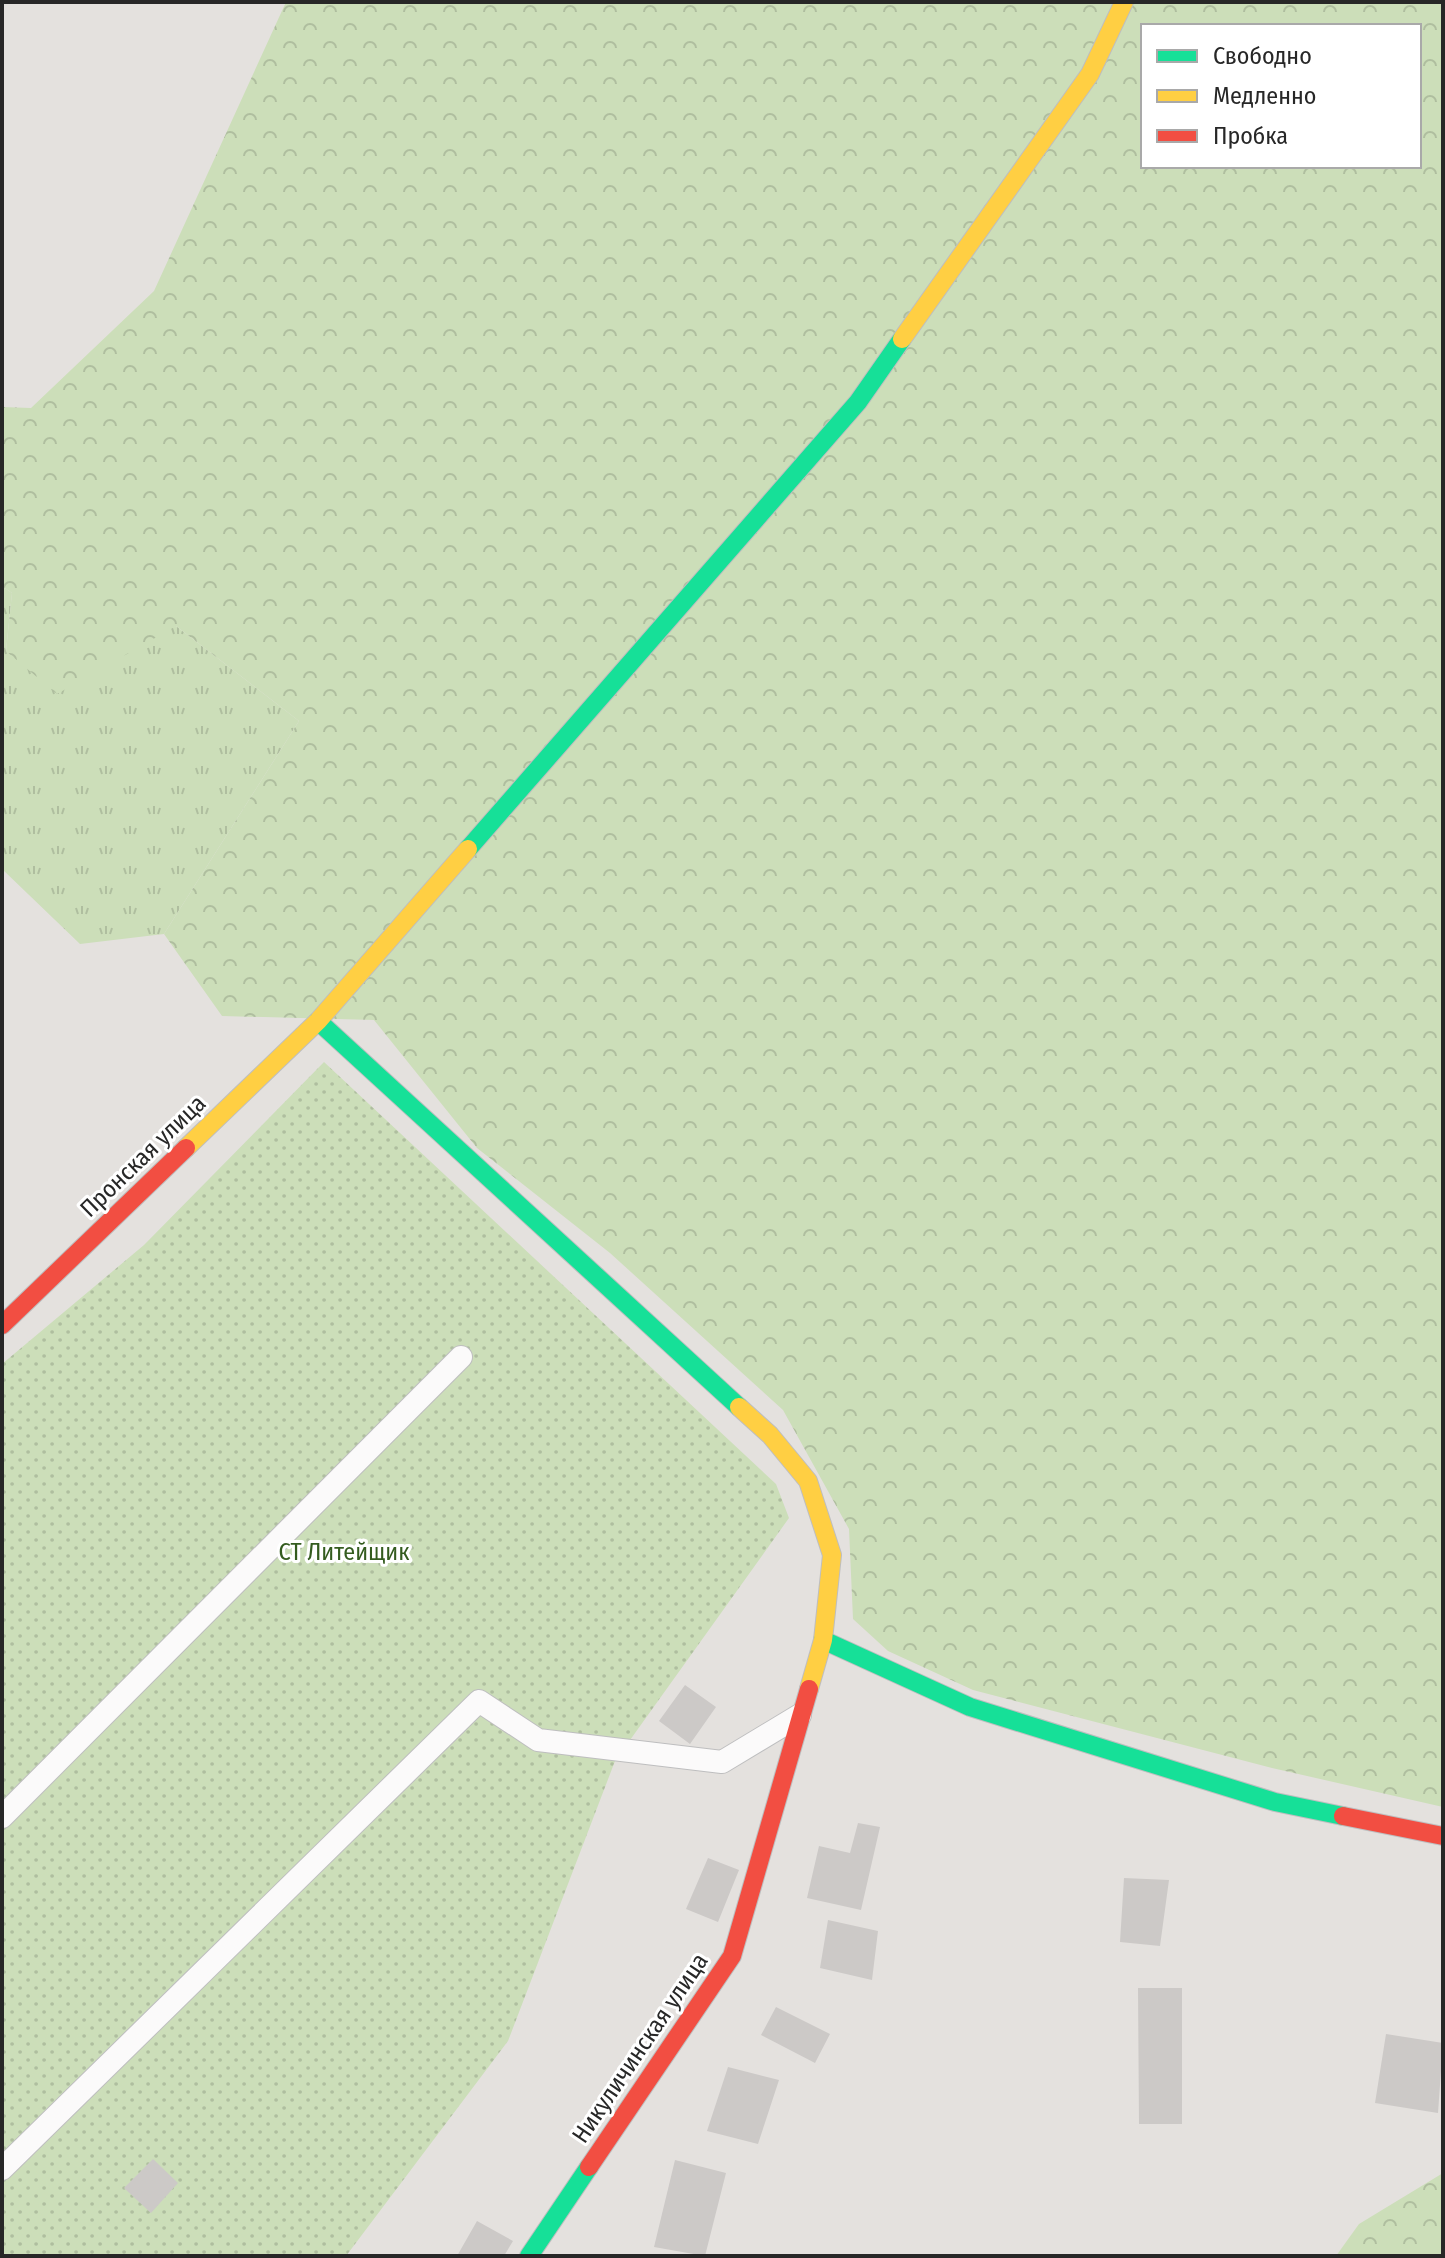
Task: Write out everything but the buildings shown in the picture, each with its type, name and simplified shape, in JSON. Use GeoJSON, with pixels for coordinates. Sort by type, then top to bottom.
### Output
{"type":"FeatureCollection","features":[{"type":"Feature","properties":{"kind":"street","name":"Пронская улица"},"geometry":{"type":"LineString","coordinates":[[2,1325],[318,1021],[858,402],[1090,74],[1124,2]]}},
{"type":"Feature","properties":{"kind":"street","name":"Никуличинская улица"},"geometry":{"type":"LineString","coordinates":[[318,1021],[770,1435],[808,1481],[832,1555],[823,1640],[732,1956],[529,2256]]}},
{"type":"Feature","properties":{"kind":"street"},"geometry":{"type":"LineString","coordinates":[[823,1640],[970,1707],[1275,1802],[1443,1836]]}},
{"type":"Feature","properties":{"kind":"lane"},"geometry":{"type":"LineString","coordinates":[[2,1817],[461,1357]]}},
{"type":"Feature","properties":{"kind":"lane"},"geometry":{"type":"LineString","coordinates":[[2,2169],[479,1701],[538,1740],[722,1762],[801,1715]]}},
{"type":"Feature","properties":{"kind":"green space"},"geometry":{"type":"Polygon","coordinates":[[[286,2],[1443,2],[1443,1807],[1272,1768],[973,1690],[888,1651],[853,1619],[849,1529],[783,1410],[610,1253],[477,1148],[374,1020],[222,1016],[164,934],[299,721],[176,626],[57,694],[6,651],[12,593],[2,586],[2,407],[31,408],[154,291],[286,2]]]}},
{"type":"Feature","properties":{"kind":"green space"},"geometry":{"type":"Polygon","coordinates":[[[2,586],[12,593],[6,651],[176,626],[299,721],[164,934],[80,944],[2,869],[2,586]]]}},
{"type":"Feature","properties":{"kind":"green space","name":"СТ Литейщик"},"geometry":{"type":"Polygon","coordinates":[[[324,1062],[776,1484],[789,1518],[615,1761],[508,2041],[346,2256],[2,2256],[2,1364],[144,1245],[324,1062]]]}},
{"type":"Feature","properties":{"kind":"green space"},"geometry":{"type":"Polygon","coordinates":[[[1443,2173],[1443,2256],[1336,2256],[1359,2224],[1443,2173]]]}},
{"type":"Feature","properties":{"kind":"traffic: fast"},"geometry":{"type":"LineString","coordinates":[[468,849],[858,402],[902,339]]}},
{"type":"Feature","properties":{"kind":"traffic: fast"},"geometry":{"type":"LineString","coordinates":[[318,1021],[739,1407]]}},
{"type":"Feature","properties":{"kind":"traffic: fast"},"geometry":{"type":"LineString","coordinates":[[823,1640],[970,1707],[1275,1802],[1343,1816]]}},
{"type":"Feature","properties":{"kind":"traffic: fast"},"geometry":{"type":"LineString","coordinates":[[529,2256],[589,2167]]}},
{"type":"Feature","properties":{"kind":"traffic: slow"},"geometry":{"type":"LineString","coordinates":[[902,339],[1090,74],[1124,2]]}},
{"type":"Feature","properties":{"kind":"traffic: slow"},"geometry":{"type":"LineString","coordinates":[[186,1148],[318,1021],[468,849]]}},
{"type":"Feature","properties":{"kind":"traffic: slow"},"geometry":{"type":"LineString","coordinates":[[739,1407],[770,1435],[808,1481],[832,1555],[823,1640],[809,1689]]}},
{"type":"Feature","properties":{"kind":"traffic: jam"},"geometry":{"type":"LineString","coordinates":[[2,1325],[186,1148]]}},
{"type":"Feature","properties":{"kind":"traffic: jam"},"geometry":{"type":"LineString","coordinates":[[589,2167],[732,1956],[809,1689]]}},
{"type":"Feature","properties":{"kind":"traffic: jam"},"geometry":{"type":"LineString","coordinates":[[1343,1816],[1443,1836]]}}]}
